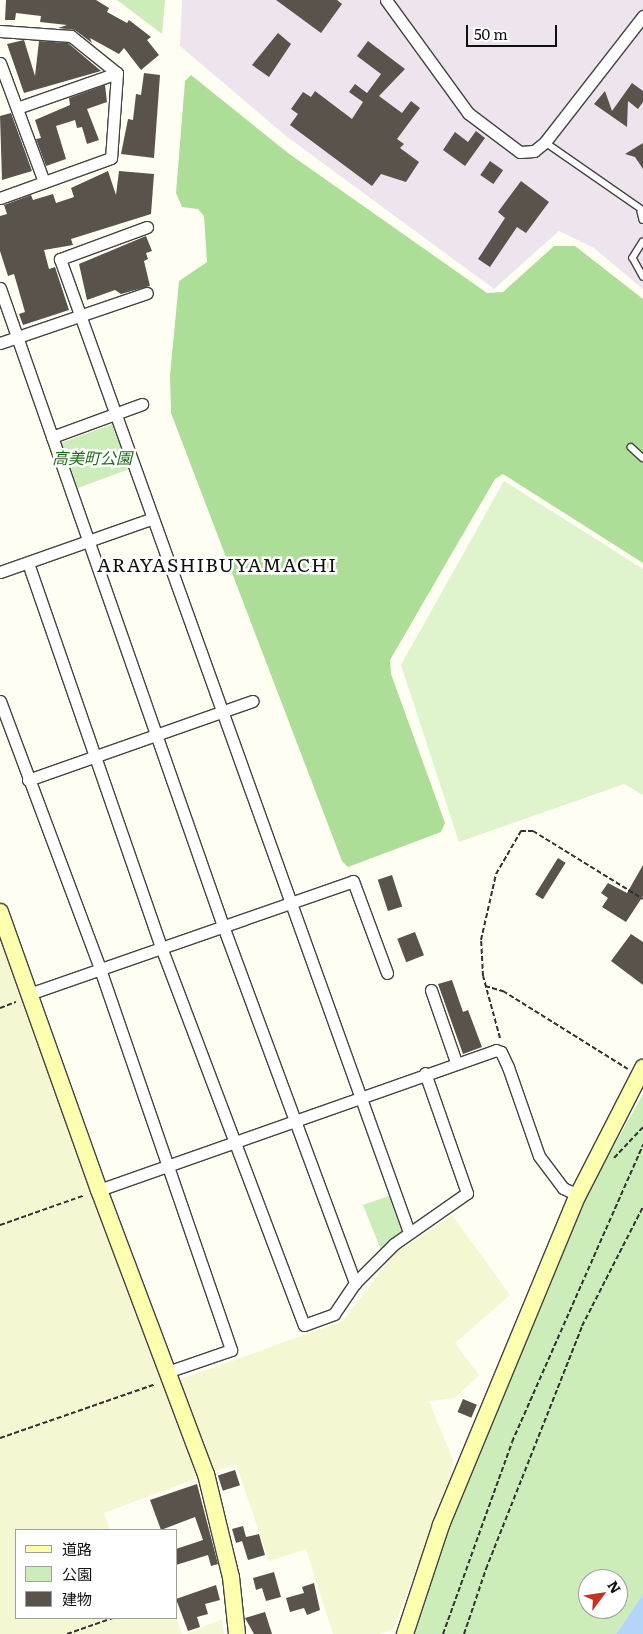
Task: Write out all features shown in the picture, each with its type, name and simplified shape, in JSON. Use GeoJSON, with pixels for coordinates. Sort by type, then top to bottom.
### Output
{"type":"FeatureCollection","features":[{"type":"Feature","properties":{"kind":"street"},"geometry":{"type":"LineString","coordinates":[[386,0],[468,113],[520,152],[534,151],[545,142],[643,16]]}},
{"type":"Feature","properties":{"kind":"street"},"geometry":{"type":"LineString","coordinates":[[0,31],[71,36],[117,73]]}},
{"type":"Feature","properties":{"kind":"street"},"geometry":{"type":"LineString","coordinates":[[0,63],[44,182]]}},
{"type":"Feature","properties":{"kind":"street"},"geometry":{"type":"LineString","coordinates":[[17,108],[117,73]]}},
{"type":"Feature","properties":{"kind":"street"},"geometry":{"type":"LineString","coordinates":[[0,198],[112,158],[117,73]]}},
{"type":"Feature","properties":{"kind":"street"},"geometry":{"type":"LineString","coordinates":[[147,227],[60,260],[153,518],[220,713],[409,1232]]}},
{"type":"Feature","properties":{"kind":"street"},"geometry":{"type":"LineString","coordinates":[[0,288],[223,926],[355,1283]]}},
{"type":"Feature","properties":{"kind":"street"},"geometry":{"type":"LineString","coordinates":[[0,343],[147,293]]}},
{"type":"Feature","properties":{"kind":"street"},"geometry":{"type":"LineString","coordinates":[[52,437],[142,404]]}},
{"type":"Feature","properties":{"kind":"street"},"geometry":{"type":"LineString","coordinates":[[0,572],[153,518]]}},
{"type":"Feature","properties":{"kind":"street"},"geometry":{"type":"LineString","coordinates":[[28,563],[161,947],[236,1141],[304,1325],[334,1314],[355,1283],[409,1232],[466,1192],[425,1073]]}},
{"type":"Feature","properties":{"kind":"street"},"geometry":{"type":"LineString","coordinates":[[0,701],[100,969],[166,1166],[231,1350],[169,1376]]}},
{"type":"Feature","properties":{"kind":"street"},"geometry":{"type":"LineString","coordinates":[[28,780],[95,758],[252,701]]}},
{"type":"Feature","properties":{"kind":"street"},"geometry":{"type":"LineString","coordinates":[[30,996],[161,947],[353,882],[388,973]]}},
{"type":"Feature","properties":{"kind":"street"},"geometry":{"type":"LineString","coordinates":[[0,912],[99,1190],[206,1474],[232,1577],[237,1634]]}},
{"type":"Feature","properties":{"kind":"street"},"geometry":{"type":"LineString","coordinates":[[431,990],[456,1062]]}},
{"type":"Feature","properties":{"kind":"street"},"geometry":{"type":"LineString","coordinates":[[99,1190],[456,1062],[498,1050],[539,1156],[563,1188],[578,1195]]}},
{"type":"Feature","properties":{"kind":"street"},"geometry":{"type":"LineString","coordinates":[[405,1634],[440,1525],[578,1195],[641,1072]]}},
{"type":"Feature","properties":{"kind":"lane"},"geometry":{"type":"LineString","coordinates":[[545,142],[642,211],[643,220]]}},
{"type":"Feature","properties":{"kind":"lane"},"geometry":{"type":"LineString","coordinates":[[643,242],[633,258],[643,276]]}},
{"type":"Feature","properties":{"kind":"lane"},"geometry":{"type":"LineString","coordinates":[[631,447],[643,458]]}},
{"type":"Feature","properties":{"kind":"path"},"geometry":{"type":"LineString","coordinates":[[498,1050],[500,1035],[485,986],[481,940],[487,904],[496,874],[524,828],[643,898]]}},
{"type":"Feature","properties":{"kind":"path"},"geometry":{"type":"LineString","coordinates":[[485,986],[503,991],[641,1072]]}},
{"type":"Feature","properties":{"kind":"path"},"geometry":{"type":"LineString","coordinates":[[0,1008],[30,996]]}},
{"type":"Feature","properties":{"kind":"path"},"geometry":{"type":"LineString","coordinates":[[443,1634],[512,1442],[643,1145]]}},
{"type":"Feature","properties":{"kind":"path"},"geometry":{"type":"LineString","coordinates":[[0,1225],[99,1190]]}},
{"type":"Feature","properties":{"kind":"path"},"geometry":{"type":"LineString","coordinates":[[464,1634],[582,1326],[643,1207]]}},
{"type":"Feature","properties":{"kind":"path"},"geometry":{"type":"LineString","coordinates":[[0,1438],[169,1376]]}},
{"type":"Feature","properties":{"kind":"path"},"geometry":{"type":"LineString","coordinates":[[67,1634],[110,1619]]}},
{"type":"Feature","properties":{"kind":"shaded area"},"geometry":{"type":"Polygon","coordinates":[[[182,0],[643,0],[643,289],[594,248],[559,231],[494,289],[286,136],[180,46],[182,0]]]}},
{"type":"Feature","properties":{"kind":"green space"},"geometry":{"type":"Polygon","coordinates":[[[117,0],[165,0],[162,34],[117,0]]]}},
{"type":"Feature","properties":{"kind":"green space"},"geometry":{"type":"Polygon","coordinates":[[[191,75],[288,153],[487,293],[503,292],[554,246],[575,246],[643,299],[643,563],[503,474],[495,479],[390,660],[391,674],[445,823],[441,832],[348,867],[342,861],[171,413],[170,375],[179,281],[207,262],[204,216],[198,209],[182,207],[176,193],[185,81],[191,75]]]}},
{"type":"Feature","properties":{"kind":"green space","name":"高美町公園"},"geometry":{"type":"Polygon","coordinates":[[[113,424],[129,469],[78,488],[61,443],[113,424]]]}},
{"type":"Feature","properties":{"kind":"green space"},"geometry":{"type":"Polygon","coordinates":[[[504,481],[643,569],[643,795],[624,784],[459,842],[401,665],[504,481]]]}},
{"type":"Feature","properties":{"kind":"green space"},"geometry":{"type":"Polygon","coordinates":[[[0,937],[197,1478],[104,1513],[110,1529],[15,1529],[15,1619],[176,1619],[182,1634],[0,1634],[0,937]]]}},
{"type":"Feature","properties":{"kind":"green space"},"geometry":{"type":"Polygon","coordinates":[[[643,1094],[643,1594],[628,1616],[628,1569],[578,1569],[578,1619],[626,1619],[616,1634],[414,1634],[450,1521],[591,1187],[643,1094]]]}},
{"type":"Feature","properties":{"kind":"green space"},"geometry":{"type":"Polygon","coordinates":[[[389,1196],[402,1232],[381,1250],[363,1205],[389,1196]]]}},
{"type":"Feature","properties":{"kind":"green space"},"geometry":{"type":"Polygon","coordinates":[[[452,1215],[510,1295],[455,1343],[479,1375],[455,1398],[429,1401],[453,1460],[451,1480],[393,1629],[379,1634],[333,1634],[306,1549],[269,1561],[236,1464],[213,1472],[179,1380],[343,1321],[394,1254],[452,1215]]]}},
{"type":"Feature","properties":{"kind":"green space"},"geometry":{"type":"Polygon","coordinates":[[[222,1619],[224,1634],[186,1634],[222,1619]]]}},
{"type":"Feature","properties":{"kind":"water"},"geometry":{"type":"Polygon","coordinates":[[[643,1594],[643,1634],[616,1634],[628,1619],[643,1594]]]}},
{"type":"Feature","properties":{"kind":"building"},"geometry":{"type":"Polygon","coordinates":[[[6,0],[96,0],[109,8],[107,12],[127,23],[129,20],[151,37],[147,40],[159,55],[141,70],[124,48],[119,54],[90,38],[92,43],[75,30],[58,28],[67,25],[40,22],[41,16],[16,13],[15,20],[5,20],[6,0]]]}},
{"type":"Feature","properties":{"kind":"building"},"geometry":{"type":"Polygon","coordinates":[[[276,0],[337,0],[342,4],[321,33],[276,0]]]}},
{"type":"Feature","properties":{"kind":"building"},"geometry":{"type":"Polygon","coordinates":[[[278,33],[291,44],[269,77],[252,65],[278,33]]]}},
{"type":"Feature","properties":{"kind":"building"},"geometry":{"type":"Polygon","coordinates":[[[24,40],[35,76],[39,41],[68,43],[101,71],[24,93],[7,44],[24,40]]]}},
{"type":"Feature","properties":{"kind":"building"},"geometry":{"type":"Polygon","coordinates":[[[368,41],[405,69],[379,96],[402,113],[411,101],[420,108],[397,139],[404,144],[400,148],[419,162],[406,182],[381,174],[372,186],[290,125],[298,114],[291,109],[303,92],[311,97],[315,91],[352,119],[363,102],[349,92],[355,84],[367,93],[381,74],[357,56],[368,41]]]}},
{"type":"Feature","properties":{"kind":"building"},"geometry":{"type":"Polygon","coordinates":[[[144,73],[160,75],[154,158],[121,154],[128,119],[133,120],[136,94],[141,95],[144,73]]]}},
{"type":"Feature","properties":{"kind":"building"},"geometry":{"type":"Polygon","coordinates":[[[632,83],[643,91],[643,102],[638,109],[628,101],[627,127],[594,104],[605,91],[612,111],[632,83]]]}},
{"type":"Feature","properties":{"kind":"building"},"geometry":{"type":"Polygon","coordinates":[[[105,85],[107,102],[87,109],[99,140],[87,144],[82,127],[77,128],[75,120],[56,126],[66,159],[46,166],[36,139],[41,138],[35,120],[70,105],[69,98],[105,85]]]}},
{"type":"Feature","properties":{"kind":"building"},"geometry":{"type":"Polygon","coordinates":[[[11,113],[32,171],[2,180],[0,116],[11,113]]]}},
{"type":"Feature","properties":{"kind":"building"},"geometry":{"type":"Polygon","coordinates":[[[476,131],[485,138],[465,166],[443,150],[455,132],[468,142],[476,131]]]}},
{"type":"Feature","properties":{"kind":"building"},"geometry":{"type":"Polygon","coordinates":[[[643,143],[643,169],[635,157],[625,154],[643,143]]]}},
{"type":"Feature","properties":{"kind":"building"},"geometry":{"type":"Polygon","coordinates":[[[490,161],[503,170],[493,184],[480,175],[490,161]]]}},
{"type":"Feature","properties":{"kind":"building"},"geometry":{"type":"Polygon","coordinates":[[[108,171],[116,195],[119,171],[154,174],[151,214],[71,239],[73,245],[44,250],[49,269],[55,267],[69,310],[23,325],[19,314],[25,312],[14,274],[8,276],[0,251],[0,216],[7,214],[4,205],[31,195],[33,200],[53,194],[56,203],[74,197],[71,188],[108,171]]]}},
{"type":"Feature","properties":{"kind":"building"},"geometry":{"type":"Polygon","coordinates":[[[521,181],[549,202],[526,233],[517,227],[490,267],[478,259],[505,218],[498,212],[521,181]]]}},
{"type":"Feature","properties":{"kind":"building"},"geometry":{"type":"Polygon","coordinates":[[[146,236],[152,251],[146,253],[148,259],[144,261],[150,286],[121,294],[115,290],[87,300],[79,264],[146,236]]]}},
{"type":"Feature","properties":{"kind":"building"},"geometry":{"type":"Polygon","coordinates":[[[558,858],[566,863],[543,899],[535,894],[558,858]]]}},
{"type":"Feature","properties":{"kind":"building"},"geometry":{"type":"Polygon","coordinates":[[[643,865],[643,896],[626,922],[602,907],[608,898],[601,893],[608,883],[627,893],[643,865]]]}},
{"type":"Feature","properties":{"kind":"building"},"geometry":{"type":"Polygon","coordinates":[[[392,875],[402,906],[388,911],[378,880],[392,875]]]}},
{"type":"Feature","properties":{"kind":"building"},"geometry":{"type":"Polygon","coordinates":[[[415,932],[424,955],[406,962],[397,939],[415,932]]]}},
{"type":"Feature","properties":{"kind":"building"},"geometry":{"type":"Polygon","coordinates":[[[631,934],[643,942],[643,985],[611,961],[631,934]]]}},
{"type":"Feature","properties":{"kind":"building"},"geometry":{"type":"Polygon","coordinates":[[[452,980],[463,1012],[468,1010],[482,1047],[463,1054],[438,984],[452,980]]]}},
{"type":"Feature","properties":{"kind":"building"},"geometry":{"type":"Polygon","coordinates":[[[463,1399],[477,1405],[471,1418],[458,1412],[463,1399]]]}},
{"type":"Feature","properties":{"kind":"building"},"geometry":{"type":"Polygon","coordinates":[[[235,1470],[240,1485],[223,1491],[218,1476],[235,1470]]]}},
{"type":"Feature","properties":{"kind":"building"},"geometry":{"type":"Polygon","coordinates":[[[197,1484],[218,1564],[211,1566],[208,1555],[178,1564],[178,1548],[203,1540],[195,1517],[161,1529],[150,1500],[197,1484]]]}},
{"type":"Feature","properties":{"kind":"building"},"geometry":{"type":"Polygon","coordinates":[[[243,1526],[246,1537],[259,1534],[265,1555],[248,1560],[242,1541],[236,1543],[232,1529],[243,1526]]]}},
{"type":"Feature","properties":{"kind":"building"},"geometry":{"type":"Polygon","coordinates":[[[274,1572],[281,1597],[266,1601],[262,1588],[256,1590],[253,1578],[274,1572]]]}},
{"type":"Feature","properties":{"kind":"building"},"geometry":{"type":"Polygon","coordinates":[[[314,1583],[320,1610],[307,1615],[304,1608],[290,1612],[286,1598],[304,1593],[302,1587],[314,1583]]]}},
{"type":"Feature","properties":{"kind":"building"},"geometry":{"type":"Polygon","coordinates":[[[216,1585],[220,1600],[205,1604],[208,1614],[197,1617],[200,1627],[188,1631],[178,1604],[178,1598],[216,1585]]]}},
{"type":"Feature","properties":{"kind":"building"},"geometry":{"type":"Polygon","coordinates":[[[265,1612],[272,1634],[254,1634],[245,1618],[265,1612]]]}},
{"type":"Feature","properties":{"kind":"district","name":"ARAYASHIBUYAMACHI"},"geometry":{"type":"Point","coordinates":[217,565]}}]}
